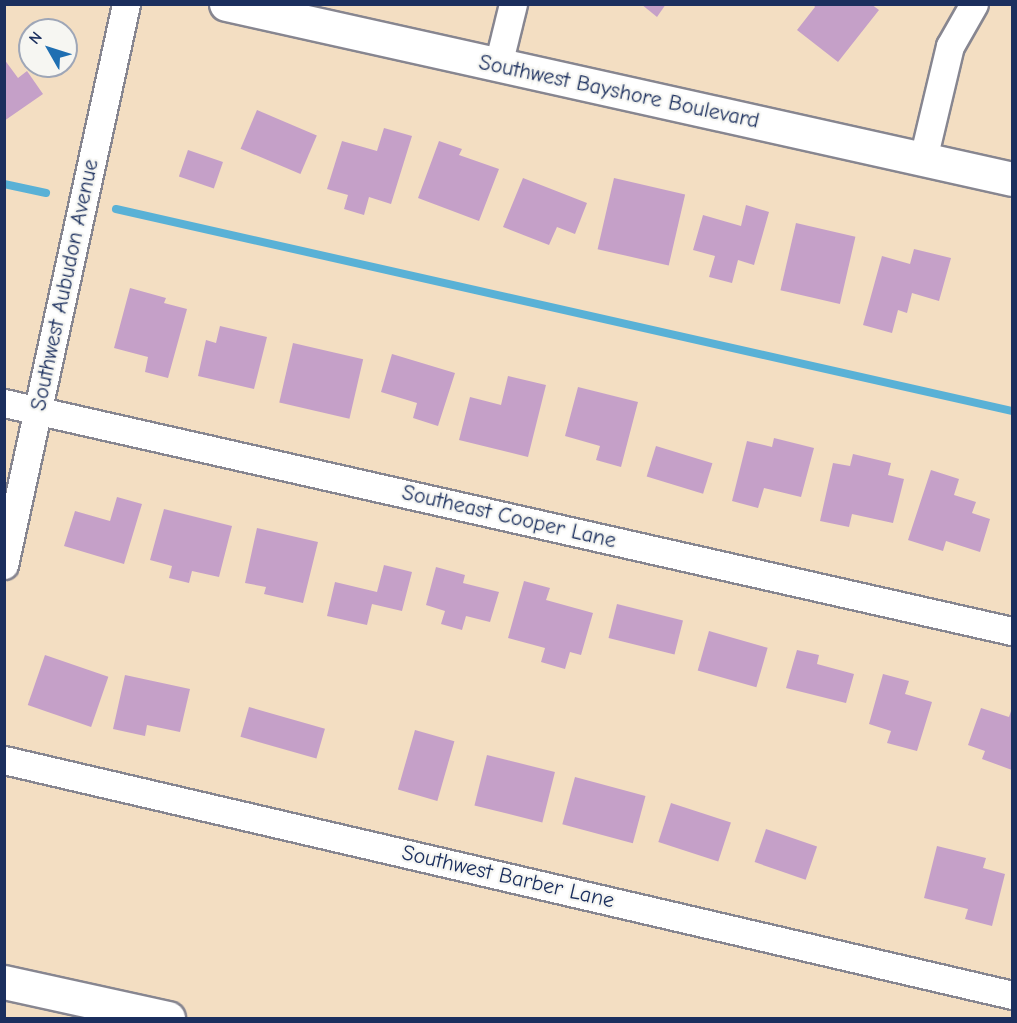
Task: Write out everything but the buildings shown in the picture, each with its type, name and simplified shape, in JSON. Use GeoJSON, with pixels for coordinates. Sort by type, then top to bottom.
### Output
{"type":"FeatureCollection","features":[{"type":"Feature","properties":{"kind":"main road","name":"Southwest Bayshore Boulevard"},"geometry":{"type":"LineString","coordinates":[[226,4],[1012,179]]}},
{"type":"Feature","properties":{"kind":"main road"},"geometry":{"type":"LineString","coordinates":[[4,982],[168,1018]]}},
{"type":"Feature","properties":{"kind":"street","name":"Southwest Aubudon Avenue"},"geometry":{"type":"LineString","coordinates":[[4,565],[126,4]]}},
{"type":"Feature","properties":{"kind":"street"},"geometry":{"type":"LineString","coordinates":[[498,65],[513,4]]}},
{"type":"Feature","properties":{"kind":"street"},"geometry":{"type":"LineString","coordinates":[[923,159],[950,46],[974,4]]}},
{"type":"Feature","properties":{"kind":"street","name":"Southeast Cooper Lane"},"geometry":{"type":"LineString","coordinates":[[4,403],[1012,631]]}},
{"type":"Feature","properties":{"kind":"street","name":"Southwest Barber Lane"},"geometry":{"type":"LineString","coordinates":[[4,760],[1012,995]]}},
{"type":"Feature","properties":{"kind":"waterway"},"geometry":{"type":"LineString","coordinates":[[4,184],[46,193]]}},
{"type":"Feature","properties":{"kind":"waterway"},"geometry":{"type":"LineString","coordinates":[[116,209],[1012,411]]}}]}
